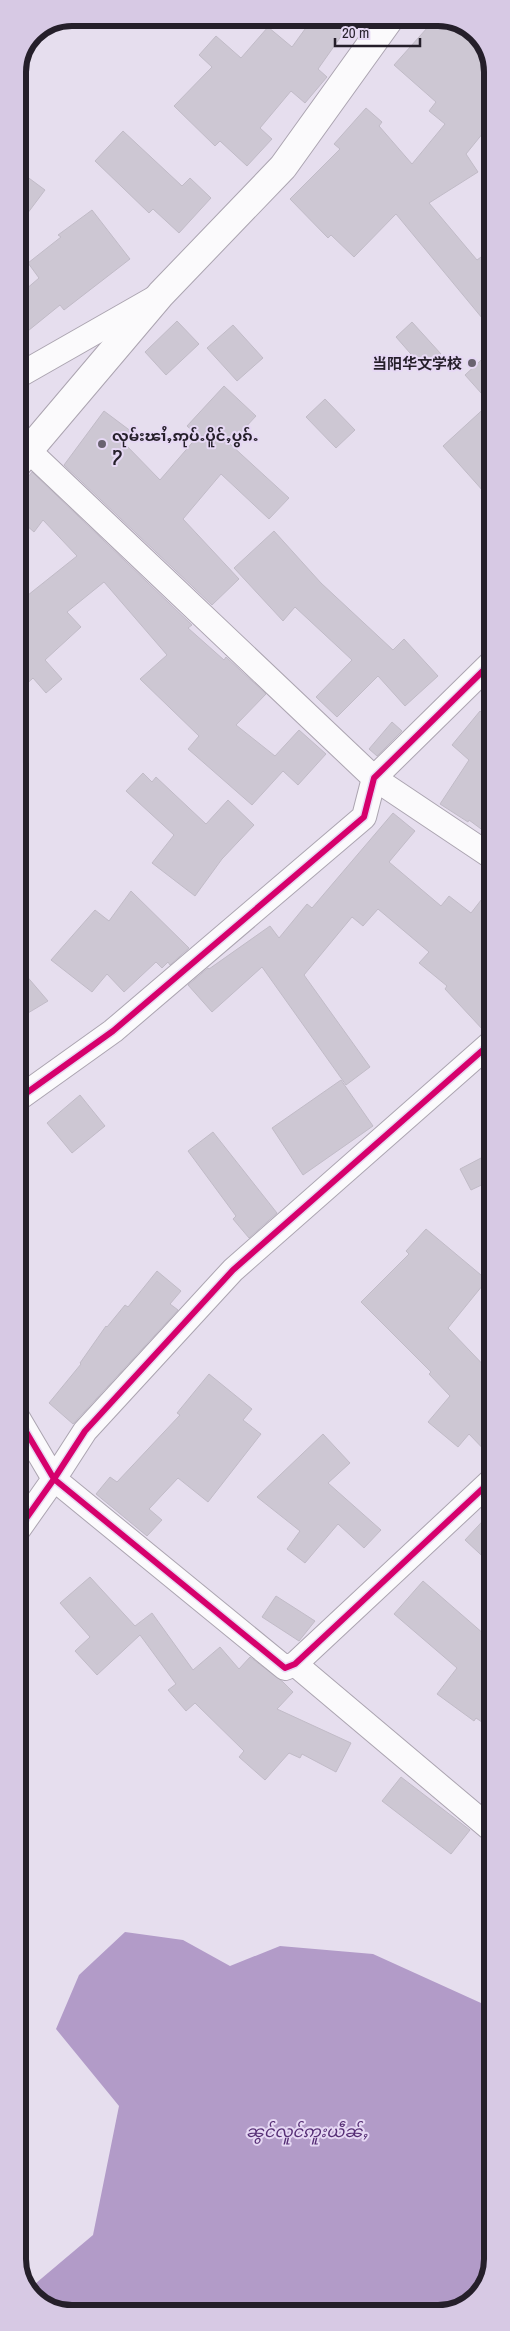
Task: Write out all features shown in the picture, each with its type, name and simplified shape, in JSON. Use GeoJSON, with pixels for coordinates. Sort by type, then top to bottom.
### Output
{"type":"FeatureCollection","features":[{"type":"Feature","properties":{"kind":"street"},"geometry":{"type":"LineString","coordinates":[[26,446],[161,294],[283,166],[384,26]]}},
{"type":"Feature","properties":{"kind":"street"},"geometry":{"type":"LineString","coordinates":[[26,371],[161,294]]}},
{"type":"Feature","properties":{"kind":"street"},"geometry":{"type":"LineString","coordinates":[[26,457],[374,778],[484,852]]}},
{"type":"Feature","properties":{"kind":"street"},"geometry":{"type":"LineString","coordinates":[[26,1093],[113,1031],[364,817],[374,778],[484,670]]}},
{"type":"Feature","properties":{"kind":"street"},"geometry":{"type":"LineString","coordinates":[[26,1519],[85,1431],[233,1270],[484,1049]]}},
{"type":"Feature","properties":{"kind":"street"},"geometry":{"type":"LineString","coordinates":[[26,1432],[54,1479],[285,1668],[295,1664],[484,1487]]}},
{"type":"Feature","properties":{"kind":"street"},"geometry":{"type":"LineString","coordinates":[[295,1664],[484,1823]]}},
{"type":"Feature","properties":{"kind":"water","name":"ၼွင်လူင်ဢူးယဵၼ်ႇ"},"geometry":{"type":"Polygon","coordinates":[[[125,1932],[183,1940],[230,1966],[280,1946],[373,1954],[484,2004],[484,2259],[478,2282],[466,2295],[458,2300],[438,2305],[69,2305],[49,2299],[34,2284],[93,2235],[119,2106],[56,2029],[79,1975],[125,1932]]]}},
{"type":"Feature","properties":{"kind":"building"},"geometry":{"type":"Polygon","coordinates":[[[307,26],[348,26],[318,69],[327,77],[305,103],[291,91],[260,128],[272,139],[247,166],[220,141],[215,146],[174,106],[212,67],[199,55],[216,36],[241,58],[268,27],[292,47],[307,26]]]}},
{"type":"Feature","properties":{"kind":"building"},"geometry":{"type":"Polygon","coordinates":[[[429,26],[447,27],[463,34],[474,44],[482,60],[484,72],[484,132],[466,154],[478,172],[429,203],[477,260],[484,255],[484,320],[396,214],[354,257],[331,235],[328,238],[290,199],[340,149],[334,144],[366,108],[382,122],[379,126],[412,164],[445,124],[429,111],[436,102],[394,65],[429,26]]]}},
{"type":"Feature","properties":{"kind":"building"},"geometry":{"type":"Polygon","coordinates":[[[123,131],[182,186],[190,178],[211,198],[179,233],[153,209],[149,213],[95,161],[123,131]]]}},
{"type":"Feature","properties":{"kind":"building"},"geometry":{"type":"Polygon","coordinates":[[[26,176],[45,190],[26,215],[26,176]]]}},
{"type":"Feature","properties":{"kind":"building"},"geometry":{"type":"Polygon","coordinates":[[[92,210],[130,259],[64,310],[60,305],[26,333],[26,289],[39,278],[28,263],[61,237],[58,235],[92,210]]]}},
{"type":"Feature","properties":{"kind":"building"},"geometry":{"type":"Polygon","coordinates":[[[177,321],[199,344],[166,375],[145,352],[177,321]]]}},
{"type":"Feature","properties":{"kind":"building"},"geometry":{"type":"Polygon","coordinates":[[[412,322],[441,354],[424,369],[396,337],[412,322]]]}},
{"type":"Feature","properties":{"kind":"building"},"geometry":{"type":"Polygon","coordinates":[[[233,325],[263,358],[237,381],[207,348],[233,325]]]}},
{"type":"Feature","properties":{"kind":"building"},"geometry":{"type":"Polygon","coordinates":[[[484,357],[484,396],[465,375],[484,357]]]}},
{"type":"Feature","properties":{"kind":"building"},"geometry":{"type":"Polygon","coordinates":[[[224,386],[256,416],[230,444],[289,498],[269,519],[221,474],[183,519],[239,579],[212,605],[64,465],[104,411],[132,432],[124,443],[160,480],[198,436],[187,426],[224,386]]]}},
{"type":"Feature","properties":{"kind":"building"},"geometry":{"type":"Polygon","coordinates":[[[325,399],[355,430],[336,448],[306,417],[325,399]]]}},
{"type":"Feature","properties":{"kind":"building"},"geometry":{"type":"Polygon","coordinates":[[[484,408],[484,492],[443,446],[484,408]]]}},
{"type":"Feature","properties":{"kind":"building"},"geometry":{"type":"Polygon","coordinates":[[[32,472],[192,625],[188,628],[224,660],[226,657],[266,694],[236,725],[275,756],[299,730],[326,754],[298,785],[283,771],[252,805],[188,749],[199,736],[140,679],[167,655],[104,582],[67,612],[81,627],[45,660],[62,679],[46,693],[33,678],[26,685],[26,597],[77,556],[43,520],[34,532],[26,525],[26,480],[32,472]]]}},
{"type":"Feature","properties":{"kind":"building"},"geometry":{"type":"Polygon","coordinates":[[[274,531],[321,583],[393,650],[404,639],[438,676],[405,706],[378,676],[337,717],[316,697],[352,660],[295,607],[283,621],[234,568],[274,531]]]}},
{"type":"Feature","properties":{"kind":"building"},"geometry":{"type":"Polygon","coordinates":[[[480,711],[484,715],[484,831],[469,820],[468,822],[440,804],[469,760],[452,745],[480,711]]]}},
{"type":"Feature","properties":{"kind":"building"},"geometry":{"type":"Polygon","coordinates":[[[392,722],[402,731],[377,756],[369,749],[392,722]]]}},
{"type":"Feature","properties":{"kind":"building"},"geometry":{"type":"Polygon","coordinates":[[[143,773],[152,782],[156,777],[206,824],[228,800],[254,825],[222,859],[195,896],[152,863],[174,835],[126,791],[143,773]]]}},
{"type":"Feature","properties":{"kind":"building"},"geometry":{"type":"Polygon","coordinates":[[[393,813],[415,831],[389,862],[441,906],[449,896],[471,913],[484,896],[484,1031],[445,989],[447,986],[419,963],[429,952],[378,909],[363,926],[352,917],[304,975],[370,1067],[346,1085],[262,967],[212,1012],[188,985],[208,968],[270,926],[279,938],[307,904],[312,908],[393,813]]]}},
{"type":"Feature","properties":{"kind":"building"},"geometry":{"type":"Polygon","coordinates":[[[131,891],[189,948],[170,965],[168,962],[162,968],[156,962],[124,992],[107,974],[92,992],[51,960],[95,910],[109,921],[131,891]]]}},
{"type":"Feature","properties":{"kind":"building"},"geometry":{"type":"Polygon","coordinates":[[[26,975],[48,1001],[26,1014],[26,975]]]}},
{"type":"Feature","properties":{"kind":"building"},"geometry":{"type":"Polygon","coordinates":[[[341,1080],[373,1126],[303,1175],[272,1128],[341,1080]]]}},
{"type":"Feature","properties":{"kind":"building"},"geometry":{"type":"Polygon","coordinates":[[[80,1095],[105,1126],[72,1153],[47,1123],[80,1095]]]}},
{"type":"Feature","properties":{"kind":"building"},"geometry":{"type":"Polygon","coordinates":[[[213,1132],[277,1213],[249,1238],[233,1219],[236,1216],[188,1151],[213,1132]]]}},
{"type":"Feature","properties":{"kind":"building"},"geometry":{"type":"Polygon","coordinates":[[[483,1157],[484,1184],[471,1190],[460,1169],[483,1157]]]}},
{"type":"Feature","properties":{"kind":"building"},"geometry":{"type":"Polygon","coordinates":[[[426,1229],[484,1277],[484,1284],[448,1328],[484,1366],[484,1450],[469,1434],[458,1447],[428,1422],[450,1396],[429,1374],[431,1372],[361,1302],[409,1254],[406,1251],[426,1229]]]}},
{"type":"Feature","properties":{"kind":"building"},"geometry":{"type":"Polygon","coordinates":[[[157,1271],[181,1291],[170,1304],[178,1310],[73,1424],[49,1403],[81,1364],[106,1326],[125,1305],[128,1307],[157,1271]]]}},
{"type":"Feature","properties":{"kind":"building"},"geometry":{"type":"Polygon","coordinates":[[[209,1374],[252,1409],[243,1420],[261,1434],[208,1502],[178,1478],[149,1509],[162,1520],[147,1536],[96,1494],[110,1477],[117,1482],[180,1415],[177,1413],[209,1374]]]}},
{"type":"Feature","properties":{"kind":"building"},"geometry":{"type":"Polygon","coordinates":[[[323,1434],[350,1463],[328,1483],[381,1530],[364,1548],[338,1524],[305,1563],[287,1549],[300,1531],[257,1497],[323,1434]]]}},
{"type":"Feature","properties":{"kind":"building"},"geometry":{"type":"Polygon","coordinates":[[[484,1520],[484,1558],[465,1540],[484,1520]]]}},
{"type":"Feature","properties":{"kind":"building"},"geometry":{"type":"Polygon","coordinates":[[[90,1577],[135,1626],[152,1613],[193,1670],[220,1647],[239,1669],[250,1657],[283,1682],[293,1692],[277,1709],[351,1743],[336,1772],[302,1754],[300,1758],[289,1753],[265,1780],[239,1757],[244,1751],[195,1703],[186,1711],[168,1690],[176,1684],[140,1635],[97,1675],[75,1651],[90,1637],[60,1603],[90,1577]]]}},
{"type":"Feature","properties":{"kind":"building"},"geometry":{"type":"Polygon","coordinates":[[[423,1581],[484,1634],[484,1724],[476,1718],[474,1721],[437,1694],[457,1668],[394,1614],[423,1581]]]}},
{"type":"Feature","properties":{"kind":"building"},"geometry":{"type":"Polygon","coordinates":[[[276,1596],[315,1621],[299,1641],[262,1617],[276,1596]]]}},
{"type":"Feature","properties":{"kind":"building"},"geometry":{"type":"Polygon","coordinates":[[[401,1777],[470,1830],[451,1854],[382,1801],[401,1777]]]}},
{"type":"Feature","properties":{"kind":"cycle path"},"geometry":{"type":"LineString","coordinates":[[26,1093],[113,1031],[364,817],[374,778],[484,670]]}},
{"type":"Feature","properties":{"kind":"cycle path"},"geometry":{"type":"LineString","coordinates":[[26,1519],[85,1431],[233,1270],[484,1049]]}},
{"type":"Feature","properties":{"kind":"cycle path"},"geometry":{"type":"LineString","coordinates":[[26,1432],[54,1479],[285,1668],[295,1664],[484,1487]]}},
{"type":"Feature","properties":{"kind":"place","name":"当阳华文学校"},"geometry":{"type":"Point","coordinates":[472,363]}},
{"type":"Feature","properties":{"kind":"place","name":"လုမ်းၽၢႆႇဢုပ်ႉပိူင်ႇပွၵ်ႉ ႒"},"geometry":{"type":"Point","coordinates":[102,444]}}]}
